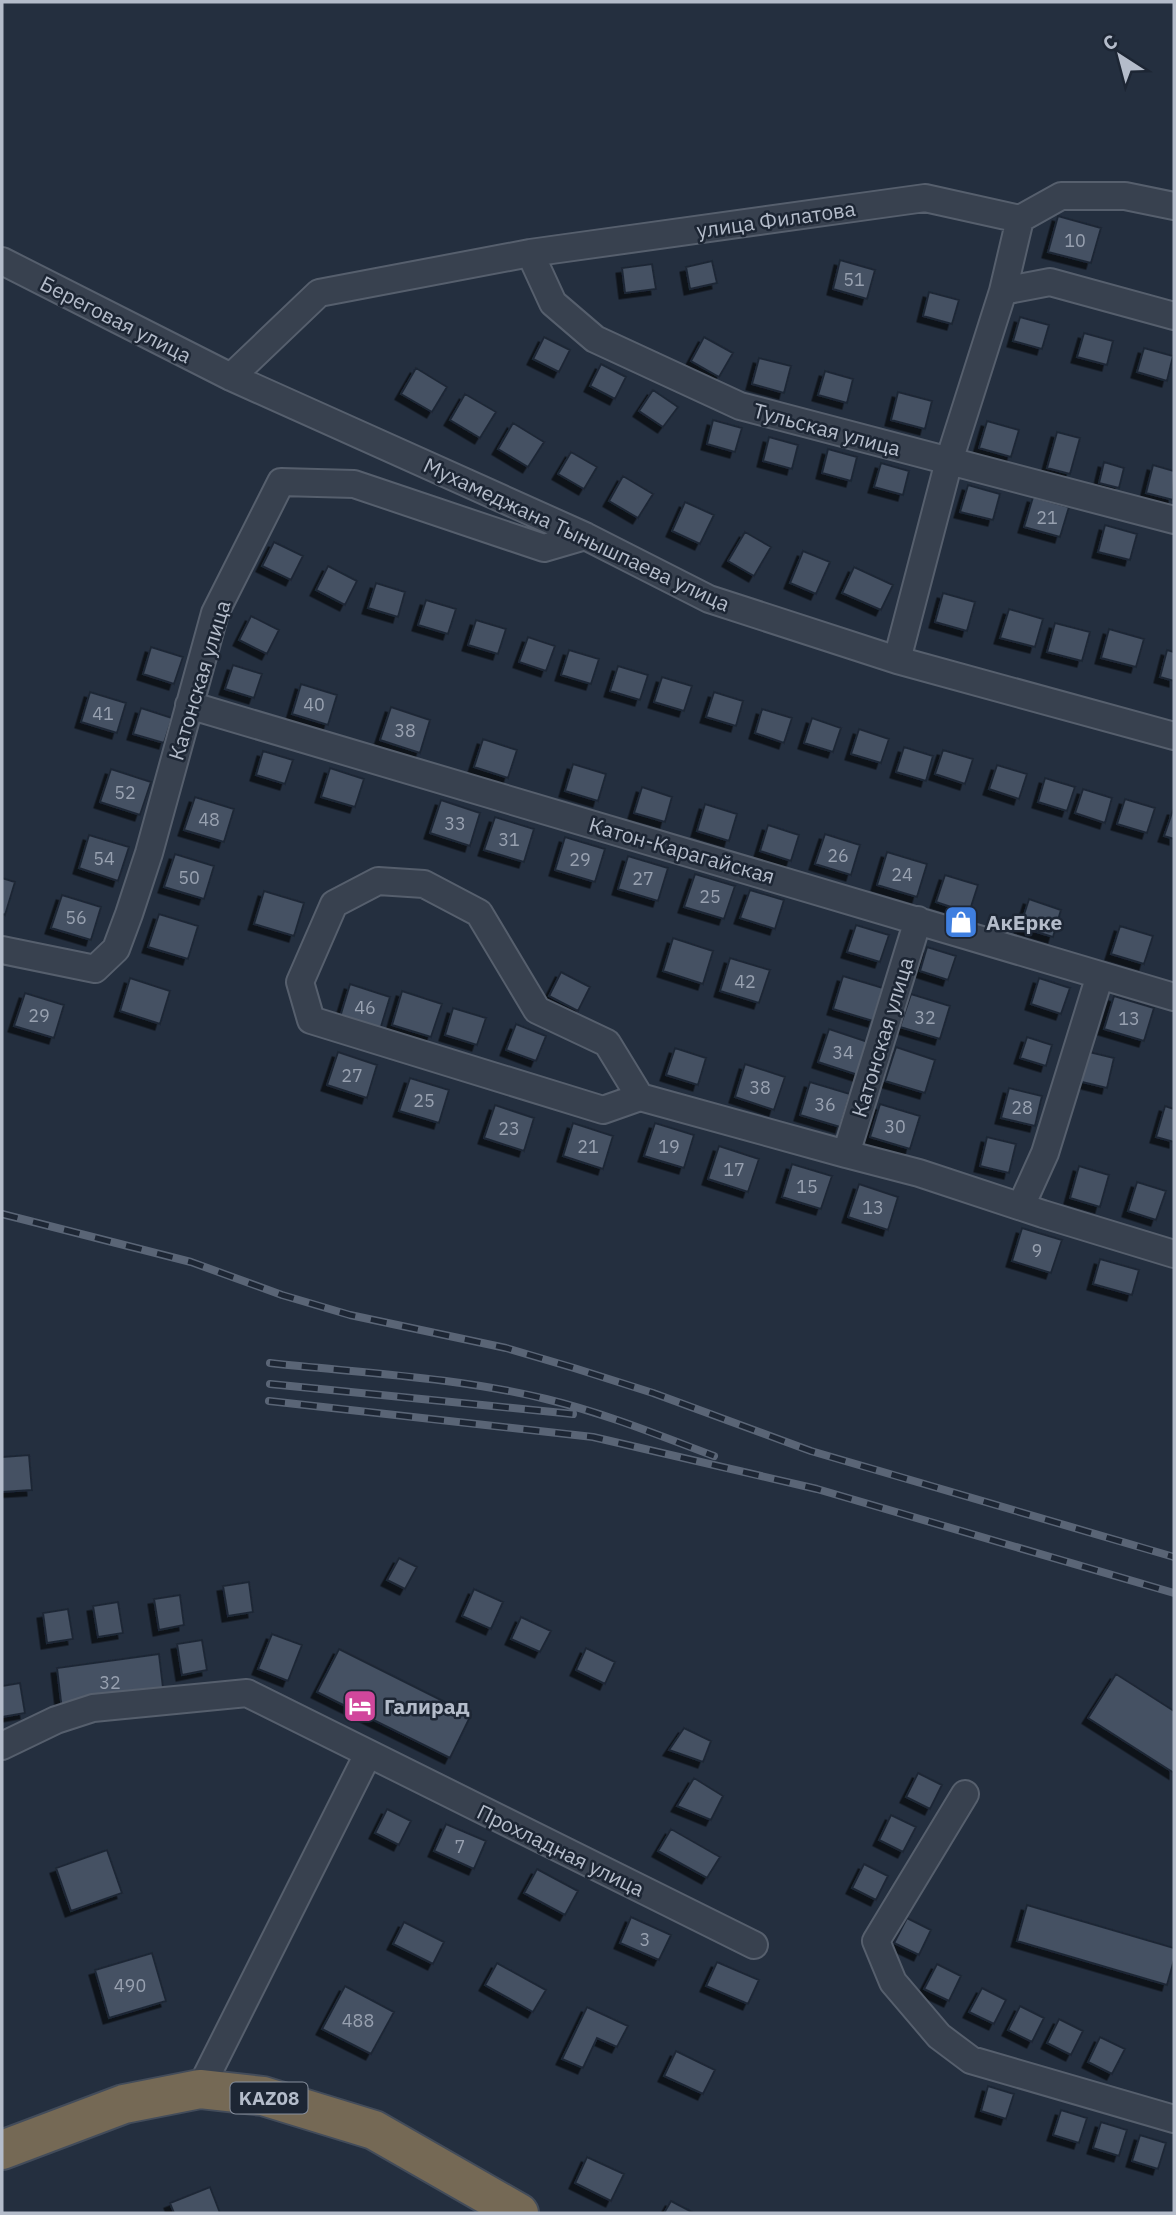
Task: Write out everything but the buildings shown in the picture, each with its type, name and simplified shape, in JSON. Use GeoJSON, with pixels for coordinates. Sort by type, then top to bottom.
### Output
{"type":"FeatureCollection","features":[{"type":"Feature","properties":{"kind":"highway","name":"KAZ08"},"geometry":{"type":"LineString","coordinates":[[2,2150],[124,2104],[200,2089],[263,2096],[374,2130],[519,2213]]}},
{"type":"Feature","properties":{"kind":"street"},"geometry":{"type":"LineString","coordinates":[[897,660],[949,461],[1003,290],[1020,219],[1061,197],[1125,196],[1174,206]]}},
{"type":"Feature","properties":{"kind":"street","name":"улица Филатова"},"geometry":{"type":"LineString","coordinates":[[231,377],[318,293],[530,253],[925,198],[1020,219]]}},
{"type":"Feature","properties":{"kind":"street","name":"Тульская улица"},"geometry":{"type":"LineString","coordinates":[[530,253],[553,303],[595,339],[740,406],[1174,520]]}},
{"type":"Feature","properties":{"kind":"street","name":"Береговая улица"},"geometry":{"type":"LineString","coordinates":[[2,261],[231,377]]}},
{"type":"Feature","properties":{"kind":"street"},"geometry":{"type":"LineString","coordinates":[[1003,290],[1050,282],[1174,316]]}},
{"type":"Feature","properties":{"kind":"street","name":"Мухамеджана Тынышпаева улица"},"geometry":{"type":"LineString","coordinates":[[231,377],[585,536],[709,599],[897,660],[1174,736]]}},
{"type":"Feature","properties":{"kind":"street","name":"Катонская улица"},"geometry":{"type":"LineString","coordinates":[[2,950],[95,969],[116,949],[149,853],[215,613],[281,482],[355,484],[544,548],[585,536]]}},
{"type":"Feature","properties":{"kind":"street","name":"Катон-Карагайская"},"geometry":{"type":"LineString","coordinates":[[189,705],[1174,997]]}},
{"type":"Feature","properties":{"kind":"street"},"geometry":{"type":"LineString","coordinates":[[640,1097],[607,1043],[537,1010],[479,913],[424,884],[378,881],[334,904],[300,982],[311,1020],[603,1110],[640,1097],[919,1173],[1021,1206],[1172,1247]]}},
{"type":"Feature","properties":{"kind":"street","name":"Катонская улица"},"geometry":{"type":"LineString","coordinates":[[846,1154],[918,920]]}},
{"type":"Feature","properties":{"kind":"street"},"geometry":{"type":"LineString","coordinates":[[1021,1206],[1045,1153],[1100,975]]}},
{"type":"Feature","properties":{"kind":"street","name":"Прохладная улица"},"geometry":{"type":"LineString","coordinates":[[2,1746],[56,1720],[93,1708],[247,1693],[754,1945]]}},
{"type":"Feature","properties":{"kind":"street"},"geometry":{"type":"LineString","coordinates":[[200,2089],[368,1754]]}},
{"type":"Feature","properties":{"kind":"street"},"geometry":{"type":"LineString","coordinates":[[965,1794],[876,1941],[893,1982],[939,2036],[971,2060],[1174,2119]]}},
{"type":"Feature","properties":{"kind":"railway"},"geometry":{"type":"LineString","coordinates":[[2,1214],[191,1262],[282,1295],[350,1315],[506,1348],[653,1393],[811,1451],[1174,1557]]}},
{"type":"Feature","properties":{"kind":"railway"},"geometry":{"type":"LineString","coordinates":[[270,1363],[408,1376],[546,1399],[631,1425],[714,1456]]}},
{"type":"Feature","properties":{"kind":"railway"},"geometry":{"type":"LineString","coordinates":[[270,1384],[573,1414]]}},
{"type":"Feature","properties":{"kind":"railway"},"geometry":{"type":"LineString","coordinates":[[269,1401],[593,1437],[817,1489],[1174,1593]]}},
{"type":"Feature","properties":{"kind":"place","name":"АкЕрке"},"geometry":{"type":"Point","coordinates":[961,922]}},
{"type":"Feature","properties":{"kind":"place","name":"Галирад"},"geometry":{"type":"Point","coordinates":[360,1706]}}]}
